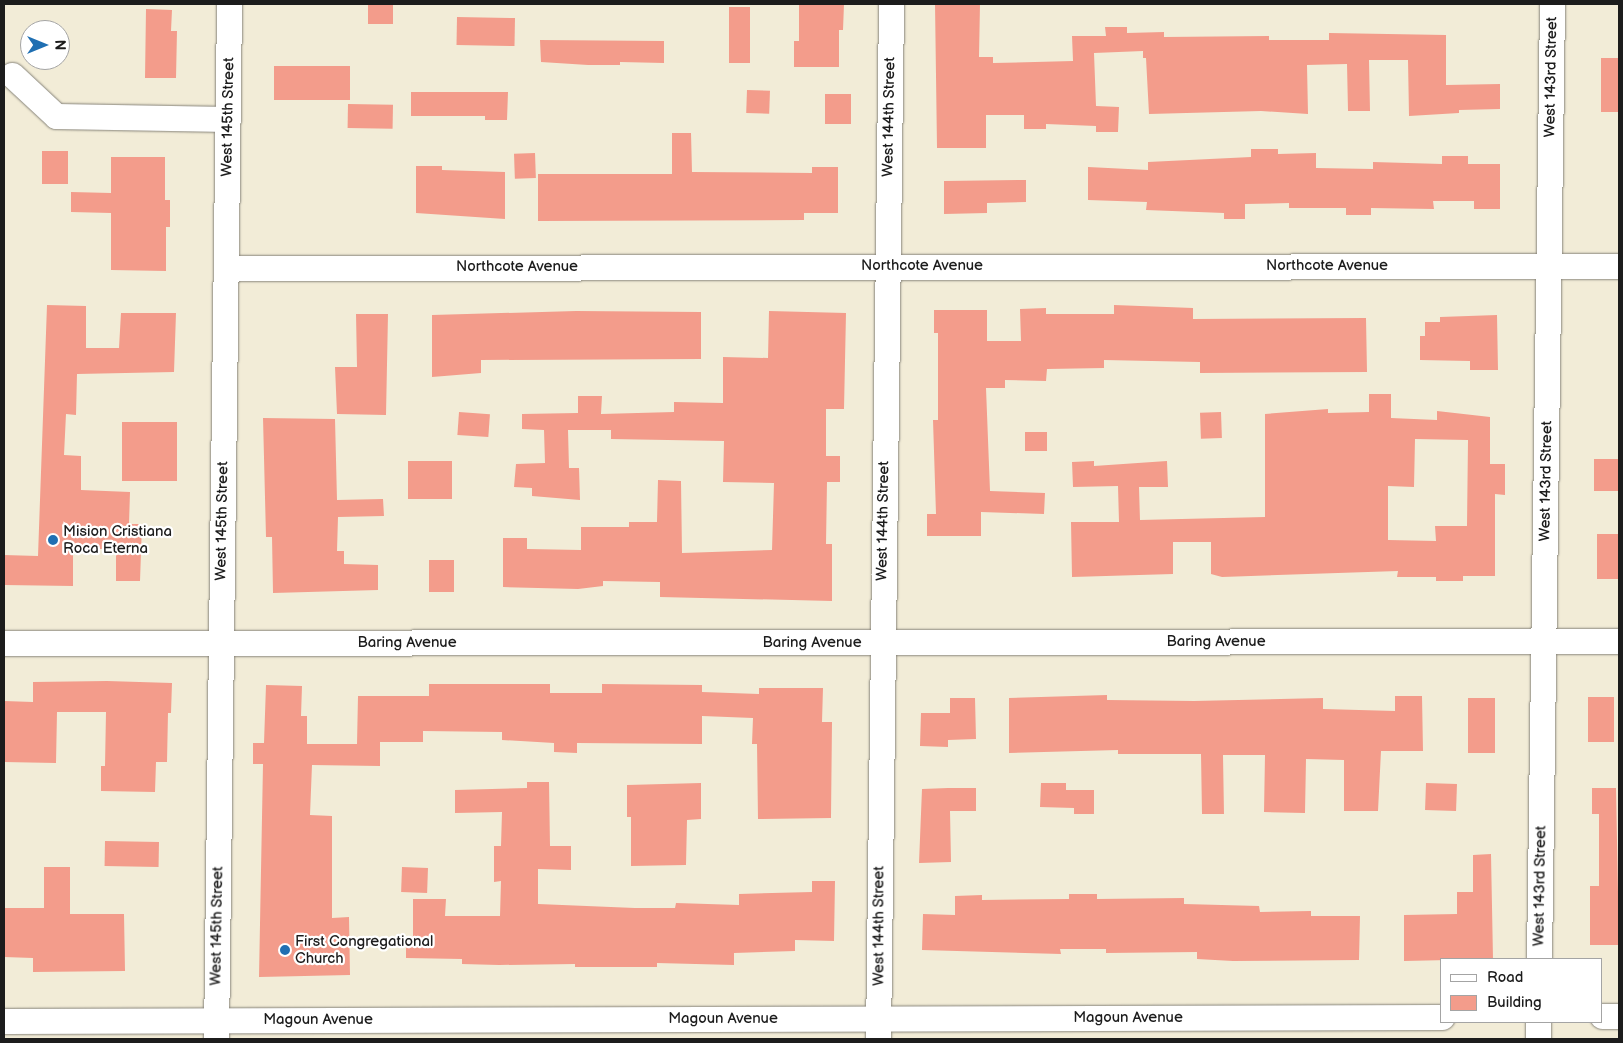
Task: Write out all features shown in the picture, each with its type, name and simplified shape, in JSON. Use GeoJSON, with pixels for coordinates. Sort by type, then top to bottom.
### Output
{"type":"FeatureCollection","features":[{"type":"Feature","properties":{"kind":"street","name":"West 145th Street"},"geometry":{"type":"LineString","coordinates":[[216,1030],[229,4]]}},
{"type":"Feature","properties":{"kind":"street","name":"West 144th Street"},"geometry":{"type":"LineString","coordinates":[[878,1029],[881,643],[891,4]]}},
{"type":"Feature","properties":{"kind":"street","name":"West 143rd Street"},"geometry":{"type":"LineString","coordinates":[[1539,958],[1550,266],[1552,4]]}},
{"type":"Feature","properties":{"kind":"street"},"geometry":{"type":"LineString","coordinates":[[12,75],[56,116],[228,119]]}},
{"type":"Feature","properties":{"kind":"street","name":"Northcote Avenue"},"geometry":{"type":"LineString","coordinates":[[226,268],[1619,266]]}},
{"type":"Feature","properties":{"kind":"street","name":"Baring Avenue"},"geometry":{"type":"LineString","coordinates":[[4,643],[1619,641]]}},
{"type":"Feature","properties":{"kind":"street"},"geometry":{"type":"LineString","coordinates":[[1603,1016],[1619,1016]]}},
{"type":"Feature","properties":{"kind":"street","name":"Magoun Avenue"},"geometry":{"type":"LineString","coordinates":[[4,1021],[216,1030],[878,1029],[1440,1017]]}},
{"type":"Feature","properties":{"kind":"street"},"geometry":{"type":"LineString","coordinates":[[1538,1023],[1538,1039]]}},
{"type":"Feature","properties":{"kind":"building"},"geometry":{"type":"Polygon","coordinates":[[[368,4],[393,4],[393,24],[368,24],[368,4]]]}},
{"type":"Feature","properties":{"kind":"building"},"geometry":{"type":"Polygon","coordinates":[[[799,4],[844,4],[843,30],[839,30],[839,67],[794,67],[794,41],[799,41],[799,4]]]}},
{"type":"Feature","properties":{"kind":"building"},"geometry":{"type":"Polygon","coordinates":[[[935,4],[980,4],[979,57],[993,57],[993,63],[1073,61],[1072,36],[1106,36],[1105,27],[1127,27],[1127,33],[1164,32],[1164,37],[1269,36],[1269,40],[1329,40],[1329,33],[1446,35],[1446,85],[1500,84],[1500,109],[1459,110],[1459,113],[1409,116],[1408,60],[1369,60],[1370,111],[1348,111],[1347,64],[1307,65],[1308,114],[1261,111],[1149,114],[1146,58],[1143,58],[1143,51],[1094,53],[1096,106],[1119,107],[1118,132],[1096,132],[1096,126],[1046,124],[1046,129],[1024,129],[1024,115],[986,115],[986,148],[937,148],[935,4]]]}},
{"type":"Feature","properties":{"kind":"building"},"geometry":{"type":"Polygon","coordinates":[[[729,7],[750,7],[750,63],[729,63],[729,7]]]}},
{"type":"Feature","properties":{"kind":"building"},"geometry":{"type":"Polygon","coordinates":[[[146,9],[172,10],[171,31],[177,31],[176,78],[145,78],[146,9]]]}},
{"type":"Feature","properties":{"kind":"building"},"geometry":{"type":"Polygon","coordinates":[[[457,17],[515,18],[515,46],[457,45],[457,17]]]}},
{"type":"Feature","properties":{"kind":"building"},"geometry":{"type":"Polygon","coordinates":[[[540,40],[664,41],[664,63],[620,62],[620,65],[588,65],[541,62],[540,40]]]}},
{"type":"Feature","properties":{"kind":"building"},"geometry":{"type":"Polygon","coordinates":[[[1601,58],[1619,58],[1619,112],[1601,112],[1601,58]]]}},
{"type":"Feature","properties":{"kind":"building"},"geometry":{"type":"Polygon","coordinates":[[[274,66],[350,66],[350,100],[274,100],[274,66]]]}},
{"type":"Feature","properties":{"kind":"building"},"geometry":{"type":"Polygon","coordinates":[[[747,90],[770,91],[769,114],[746,113],[747,90]]]}},
{"type":"Feature","properties":{"kind":"building"},"geometry":{"type":"Polygon","coordinates":[[[411,92],[508,92],[507,120],[485,120],[485,116],[411,116],[411,92]]]}},
{"type":"Feature","properties":{"kind":"building"},"geometry":{"type":"Polygon","coordinates":[[[825,94],[851,94],[851,124],[825,124],[825,94]]]}},
{"type":"Feature","properties":{"kind":"building"},"geometry":{"type":"Polygon","coordinates":[[[348,104],[393,105],[393,129],[348,128],[348,104]]]}},
{"type":"Feature","properties":{"kind":"building"},"geometry":{"type":"Polygon","coordinates":[[[672,133],[691,133],[692,172],[812,173],[812,167],[838,167],[838,213],[804,213],[804,220],[538,221],[538,174],[672,174],[672,133]]]}},
{"type":"Feature","properties":{"kind":"building"},"geometry":{"type":"Polygon","coordinates":[[[1251,149],[1278,149],[1278,154],[1316,153],[1316,168],[1373,169],[1373,162],[1442,164],[1442,156],[1468,156],[1468,164],[1500,164],[1500,209],[1474,209],[1474,201],[1433,201],[1434,209],[1371,208],[1371,215],[1346,215],[1346,208],[1289,208],[1289,203],[1245,204],[1245,219],[1224,219],[1224,213],[1146,210],[1147,202],[1088,200],[1088,167],[1148,170],[1148,162],[1251,157],[1251,149]]]}},
{"type":"Feature","properties":{"kind":"building"},"geometry":{"type":"Polygon","coordinates":[[[42,151],[68,151],[68,184],[42,184],[42,151]]]}},
{"type":"Feature","properties":{"kind":"building"},"geometry":{"type":"Polygon","coordinates":[[[535,153],[536,178],[515,179],[514,154],[535,153]]]}},
{"type":"Feature","properties":{"kind":"building"},"geometry":{"type":"Polygon","coordinates":[[[111,157],[165,157],[165,200],[170,200],[170,227],[166,227],[166,271],[111,270],[111,213],[71,212],[71,192],[111,193],[111,157]]]}},
{"type":"Feature","properties":{"kind":"building"},"geometry":{"type":"Polygon","coordinates":[[[416,166],[442,166],[442,170],[505,172],[505,219],[416,213],[416,166]]]}},
{"type":"Feature","properties":{"kind":"building"},"geometry":{"type":"Polygon","coordinates":[[[1026,180],[1026,202],[987,203],[987,213],[944,214],[944,181],[1026,180]]]}},
{"type":"Feature","properties":{"kind":"building"},"geometry":{"type":"Polygon","coordinates":[[[47,305],[86,306],[86,348],[119,348],[121,313],[176,313],[174,372],[77,374],[76,415],[66,414],[64,455],[81,456],[81,490],[130,492],[129,524],[142,524],[140,581],[116,581],[116,549],[73,549],[73,586],[4,585],[4,555],[38,556],[47,305]]]}},
{"type":"Feature","properties":{"kind":"building"},"geometry":{"type":"Polygon","coordinates":[[[1114,305],[1193,308],[1193,319],[1366,318],[1367,372],[1200,373],[1200,362],[1104,360],[1104,368],[1047,369],[1046,381],[1005,380],[1005,388],[986,388],[990,491],[1045,493],[1044,514],[981,512],[981,536],[927,536],[927,514],[936,514],[933,420],[938,420],[938,333],[934,333],[934,310],[987,310],[987,341],[1021,341],[1020,309],[1046,308],[1046,314],[1114,314],[1114,305]]]}},
{"type":"Feature","properties":{"kind":"building"},"geometry":{"type":"Polygon","coordinates":[[[576,311],[701,312],[701,359],[481,360],[481,373],[432,377],[432,315],[576,311]]]}},
{"type":"Feature","properties":{"kind":"building"},"geometry":{"type":"Polygon","coordinates":[[[769,311],[846,313],[844,409],[826,409],[826,456],[840,456],[840,482],[827,482],[826,544],[832,544],[832,601],[660,597],[660,582],[603,581],[603,586],[578,589],[503,587],[503,538],[527,538],[527,549],[581,550],[581,527],[629,527],[629,522],[657,522],[658,480],[681,481],[682,553],[772,550],[774,483],[723,482],[724,441],[611,439],[611,430],[568,430],[569,468],[579,468],[580,500],[532,496],[532,488],[514,487],[516,464],[545,463],[544,430],[522,429],[522,414],[578,413],[578,396],[602,396],[601,414],[674,412],[674,402],[723,403],[723,357],[768,358],[769,311]]]}},
{"type":"Feature","properties":{"kind":"building"},"geometry":{"type":"Polygon","coordinates":[[[356,314],[388,314],[386,415],[337,414],[335,367],[357,367],[356,314]]]}},
{"type":"Feature","properties":{"kind":"building"},"geometry":{"type":"Polygon","coordinates":[[[1497,315],[1498,370],[1470,370],[1470,361],[1420,360],[1420,336],[1425,336],[1425,322],[1440,322],[1440,317],[1497,315]]]}},
{"type":"Feature","properties":{"kind":"building"},"geometry":{"type":"Polygon","coordinates":[[[1369,394],[1391,394],[1391,418],[1437,420],[1437,411],[1490,417],[1490,464],[1505,464],[1505,495],[1495,494],[1495,576],[1463,576],[1463,581],[1436,581],[1436,577],[1397,577],[1398,571],[1222,577],[1211,574],[1211,542],[1173,542],[1173,574],[1072,577],[1071,522],[1119,522],[1118,486],[1073,487],[1072,462],[1094,461],[1094,466],[1167,461],[1168,487],[1139,487],[1140,520],[1265,517],[1265,414],[1328,409],[1328,413],[1369,412],[1369,394]],[[1415,439],[1414,487],[1388,486],[1388,540],[1436,541],[1435,526],[1467,526],[1468,440],[1415,439]]]}},
{"type":"Feature","properties":{"kind":"building"},"geometry":{"type":"Polygon","coordinates":[[[459,412],[490,414],[488,437],[457,435],[459,412]]]}},
{"type":"Feature","properties":{"kind":"building"},"geometry":{"type":"Polygon","coordinates":[[[1221,412],[1222,438],[1201,439],[1200,413],[1221,412]]]}},
{"type":"Feature","properties":{"kind":"building"},"geometry":{"type":"Polygon","coordinates":[[[263,418],[335,419],[337,500],[383,499],[384,516],[338,517],[337,551],[344,551],[344,564],[378,565],[378,590],[273,593],[272,537],[266,537],[263,418]]]}},
{"type":"Feature","properties":{"kind":"building"},"geometry":{"type":"Polygon","coordinates":[[[122,422],[177,422],[177,481],[122,481],[122,422]]]}},
{"type":"Feature","properties":{"kind":"building"},"geometry":{"type":"Polygon","coordinates":[[[1025,432],[1047,432],[1047,451],[1025,451],[1025,432]]]}},
{"type":"Feature","properties":{"kind":"building"},"geometry":{"type":"Polygon","coordinates":[[[1594,459],[1619,459],[1619,491],[1594,491],[1594,459]]]}},
{"type":"Feature","properties":{"kind":"building"},"geometry":{"type":"Polygon","coordinates":[[[408,461],[452,461],[452,499],[408,499],[408,461]]]}},
{"type":"Feature","properties":{"kind":"building"},"geometry":{"type":"Polygon","coordinates":[[[1597,534],[1619,534],[1619,579],[1597,579],[1597,534]]]}},
{"type":"Feature","properties":{"kind":"building"},"geometry":{"type":"Polygon","coordinates":[[[429,560],[454,560],[454,592],[429,592],[429,560]]]}},
{"type":"Feature","properties":{"kind":"building"},"geometry":{"type":"Polygon","coordinates":[[[107,681],[172,683],[171,713],[168,713],[167,762],[156,762],[155,792],[101,791],[101,766],[105,766],[106,712],[57,712],[56,763],[4,762],[4,701],[33,702],[33,682],[107,681]]]}},
{"type":"Feature","properties":{"kind":"building"},"geometry":{"type":"Polygon","coordinates":[[[429,684],[550,684],[550,693],[602,693],[602,684],[702,685],[702,692],[759,694],[759,688],[823,688],[822,722],[832,722],[831,818],[758,819],[757,744],[752,744],[753,718],[702,716],[702,744],[577,743],[577,753],[554,752],[554,743],[502,740],[502,732],[423,731],[423,742],[380,742],[380,766],[312,765],[310,815],[332,816],[332,918],[349,917],[350,975],[259,977],[263,764],[253,764],[253,743],[264,743],[266,685],[302,686],[301,716],[307,716],[307,744],[357,744],[358,696],[429,696],[429,684]]]}},
{"type":"Feature","properties":{"kind":"building"},"geometry":{"type":"Polygon","coordinates":[[[1107,695],[1107,700],[1194,701],[1323,698],[1323,709],[1395,711],[1395,696],[1422,696],[1423,751],[1381,751],[1378,811],[1344,811],[1344,760],[1306,759],[1305,813],[1264,812],[1265,755],[1223,755],[1224,814],[1202,814],[1201,754],[1118,754],[1118,750],[1009,753],[1009,698],[1107,695]]]}},
{"type":"Feature","properties":{"kind":"building"},"geometry":{"type":"Polygon","coordinates":[[[1588,697],[1614,697],[1614,742],[1588,742],[1588,697]]]}},
{"type":"Feature","properties":{"kind":"building"},"geometry":{"type":"Polygon","coordinates":[[[950,698],[975,698],[976,739],[948,740],[948,747],[920,746],[921,713],[950,713],[950,698]]]}},
{"type":"Feature","properties":{"kind":"building"},"geometry":{"type":"Polygon","coordinates":[[[1468,698],[1495,698],[1495,753],[1468,753],[1468,698]]]}},
{"type":"Feature","properties":{"kind":"building"},"geometry":{"type":"Polygon","coordinates":[[[527,782],[549,782],[550,846],[571,846],[571,870],[538,869],[538,904],[635,908],[675,908],[676,903],[739,905],[739,894],[812,892],[812,881],[835,881],[834,941],[795,940],[795,951],[734,953],[734,965],[657,963],[657,967],[575,967],[575,964],[462,964],[462,959],[406,958],[406,940],[413,940],[413,899],[446,899],[445,916],[500,916],[501,881],[494,882],[494,846],[501,846],[502,812],[455,813],[455,790],[527,788],[527,782]]]}},
{"type":"Feature","properties":{"kind":"building"},"geometry":{"type":"Polygon","coordinates":[[[701,783],[701,819],[687,820],[686,865],[631,866],[631,817],[627,817],[627,785],[701,783]]]}},
{"type":"Feature","properties":{"kind":"building"},"geometry":{"type":"Polygon","coordinates":[[[1041,783],[1066,783],[1066,790],[1094,790],[1094,814],[1074,814],[1074,808],[1040,807],[1041,783]]]}},
{"type":"Feature","properties":{"kind":"building"},"geometry":{"type":"Polygon","coordinates":[[[1426,783],[1457,784],[1456,811],[1425,810],[1426,783]]]}},
{"type":"Feature","properties":{"kind":"building"},"geometry":{"type":"Polygon","coordinates":[[[976,788],[976,811],[950,811],[951,862],[919,863],[922,789],[976,788]]]}},
{"type":"Feature","properties":{"kind":"building"},"geometry":{"type":"Polygon","coordinates":[[[1592,788],[1616,788],[1619,945],[1590,945],[1590,886],[1599,886],[1599,814],[1592,814],[1592,788]]]}},
{"type":"Feature","properties":{"kind":"building"},"geometry":{"type":"Polygon","coordinates":[[[105,841],[159,842],[159,867],[105,866],[105,841]]]}},
{"type":"Feature","properties":{"kind":"building"},"geometry":{"type":"Polygon","coordinates":[[[1491,854],[1493,958],[1440,958],[1440,960],[1404,961],[1404,915],[1457,914],[1457,892],[1473,892],[1473,855],[1491,854]]]}},
{"type":"Feature","properties":{"kind":"building"},"geometry":{"type":"Polygon","coordinates":[[[44,867],[70,867],[70,914],[124,914],[125,971],[33,972],[33,958],[4,957],[4,908],[44,908],[44,867]]]}},
{"type":"Feature","properties":{"kind":"building"},"geometry":{"type":"Polygon","coordinates":[[[402,867],[428,868],[427,893],[401,892],[402,867]]]}},
{"type":"Feature","properties":{"kind":"building"},"geometry":{"type":"Polygon","coordinates":[[[1069,894],[1097,894],[1097,899],[1184,898],[1184,904],[1259,906],[1260,912],[1311,911],[1311,916],[1360,916],[1359,960],[1233,961],[1197,959],[1197,952],[1106,953],[1106,949],[1060,949],[1061,954],[922,950],[923,914],[955,915],[955,896],[982,895],[982,900],[1069,899],[1069,894]]]}},
{"type":"Feature","properties":{"kind":"place","name":"Mision Cristiana Roca Eterna"},"geometry":{"type":"Point","coordinates":[53,540]}},
{"type":"Feature","properties":{"kind":"place","name":"First Congregational Church"},"geometry":{"type":"Point","coordinates":[285,950]}}]}
